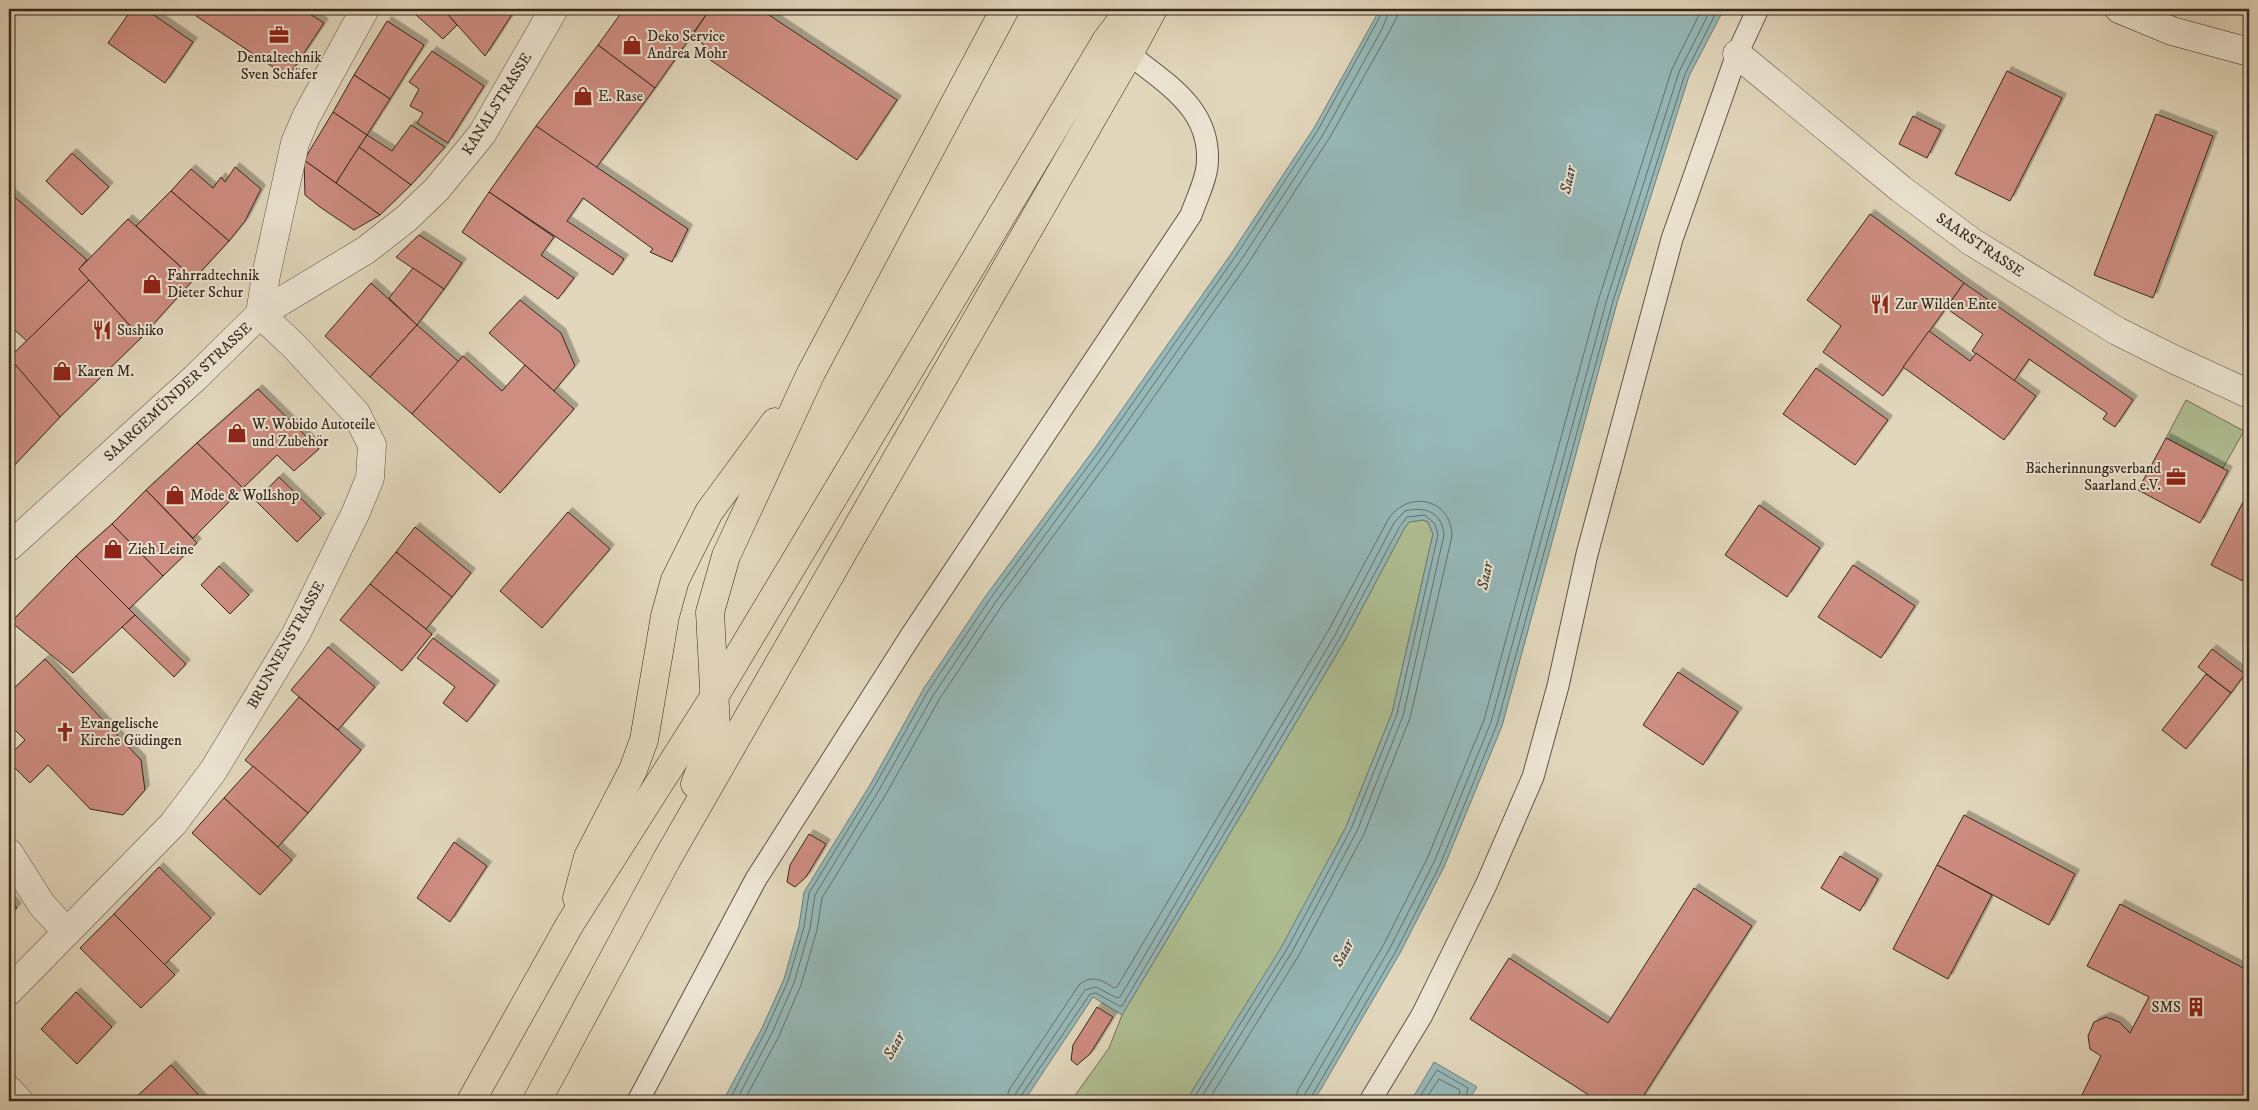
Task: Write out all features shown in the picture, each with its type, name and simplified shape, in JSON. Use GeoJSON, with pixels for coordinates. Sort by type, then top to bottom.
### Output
{"type":"FeatureCollection","features":[{"type":"Feature","properties":{"kind":"main road"},"geometry":{"type":"LineString","coordinates":[[667,859],[716,728],[710,612],[726,556],[811,373],[1005,9]]}},
{"type":"Feature","properties":{"kind":"main road"},"geometry":{"type":"LineString","coordinates":[[471,1101],[570,924],[714,697],[1106,41],[1130,9]]}},
{"type":"Feature","properties":{"kind":"main road"},"geometry":{"type":"LineString","coordinates":[[537,1101],[667,859],[1129,54],[1153,9]]}},
{"type":"Feature","properties":{"kind":"main road"},"geometry":{"type":"LineString","coordinates":[[570,924],[588,857],[633,770],[644,740],[665,616],[676,580],[709,512],[811,373]]}},
{"type":"Feature","properties":{"kind":"street","name":"SAARGEMÜNDER STRASSE"},"geometry":{"type":"LineString","coordinates":[[9,547],[195,378],[260,314],[266,275],[295,143],[311,108],[365,9]]}},
{"type":"Feature","properties":{"kind":"street","name":"KANALSTRASSE"},"geometry":{"type":"LineString","coordinates":[[260,314],[366,250],[407,218],[437,189],[482,134],[554,9]]}},
{"type":"Feature","properties":{"kind":"street"},"geometry":{"type":"LineString","coordinates":[[2119,9],[2172,31],[2249,52]]}},
{"type":"Feature","properties":{"kind":"street","name":"SAARSTRASSE"},"geometry":{"type":"LineString","coordinates":[[1738,54],[1901,189],[1972,242],[2117,331],[2181,364],[2249,394]]}},
{"type":"Feature","properties":{"kind":"street","name":"BRUNNENSTRASSE"},"geometry":{"type":"LineString","coordinates":[[9,991],[173,824],[214,771],[296,634],[356,512],[370,478],[372,445],[356,413],[294,346],[260,314]]}},
{"type":"Feature","properties":{"kind":"street"},"geometry":{"type":"LineString","coordinates":[[9,854],[42,905],[67,932]]}},
{"type":"Feature","properties":{"kind":"street"},"geometry":{"type":"LineString","coordinates":[[9,1090],[18,1101]]}},
{"type":"Feature","properties":{"kind":"lane"},"geometry":{"type":"LineString","coordinates":[[1370,1101],[1422,1014],[1486,885],[1532,776],[1558,686],[1587,554],[1672,240],[1738,54],[1758,9]]}},
{"type":"Feature","properties":{"kind":"lane"},"geometry":{"type":"LineString","coordinates":[[638,1101],[756,879],[912,634],[1191,215],[1207,168],[1204,127],[1180,94],[1129,54]]}},
{"type":"Feature","properties":{"kind":"green space"},"geometry":{"type":"Polygon","coordinates":[[[2186,400],[2244,431],[2223,468],[2166,438],[2186,400]]]}},
{"type":"Feature","properties":{"kind":"green space"},"geometry":{"type":"Polygon","coordinates":[[[1423,520],[1428,522],[1433,534],[1392,713],[1346,827],[1283,946],[1186,1101],[1071,1101],[1109,1048],[1122,1015],[1345,640],[1404,529],[1409,522],[1423,520]]]}},
{"type":"Feature","properties":{"kind":"water","name":"Saar"},"geometry":{"type":"Polygon","coordinates":[[[1380,9],[1724,9],[1689,76],[1617,303],[1502,726],[1444,867],[1400,953],[1321,1089],[1313,1101],[1186,1101],[1282,946],[1346,827],[1392,713],[1433,534],[1428,522],[1423,520],[1409,522],[1404,529],[1345,640],[1122,1015],[1093,997],[1024,1101],[723,1101],[762,1028],[784,979],[799,926],[804,892],[870,785],[924,688],[985,597],[1095,448],[1231,254],[1314,128],[1380,9]],[[942,950],[924,979],[925,991],[936,985],[954,957],[942,950]]]}},
{"type":"Feature","properties":{"kind":"water"},"geometry":{"type":"Polygon","coordinates":[[[1434,1062],[1477,1087],[1468,1101],[1411,1101],[1434,1062]]]}},
{"type":"Feature","properties":{"kind":"building"},"geometry":{"type":"Polygon","coordinates":[[[132,9],[145,9],[193,42],[165,83],[108,43],[132,9]]]}},
{"type":"Feature","properties":{"kind":"building"},"geometry":{"type":"Polygon","coordinates":[[[201,9],[302,9],[324,23],[288,77],[196,16],[201,9]]]}},
{"type":"Feature","properties":{"kind":"building"},"geometry":{"type":"Polygon","coordinates":[[[421,9],[443,9],[457,25],[443,39],[415,14],[421,9]]]}},
{"type":"Feature","properties":{"kind":"building"},"geometry":{"type":"Polygon","coordinates":[[[443,9],[504,9],[511,16],[485,56],[443,9]]]}},
{"type":"Feature","properties":{"kind":"building"},"geometry":{"type":"Polygon","coordinates":[[[624,9],[710,9],[655,88],[598,45],[624,9]]]}},
{"type":"Feature","properties":{"kind":"building"},"geometry":{"type":"Polygon","coordinates":[[[710,9],[760,9],[897,100],[857,160],[700,53],[704,45],[692,36],[710,9]]]}},
{"type":"Feature","properties":{"kind":"building"},"geometry":{"type":"Polygon","coordinates":[[[387,21],[424,45],[390,99],[354,75],[387,21]]]}},
{"type":"Feature","properties":{"kind":"building"},"geometry":{"type":"Polygon","coordinates":[[[598,45],[655,88],[596,168],[536,126],[598,45]]]}},
{"type":"Feature","properties":{"kind":"building"},"geometry":{"type":"Polygon","coordinates":[[[432,51],[484,86],[448,143],[417,123],[423,113],[410,106],[419,89],[409,82],[432,51]]]}},
{"type":"Feature","properties":{"kind":"building"},"geometry":{"type":"Polygon","coordinates":[[[2007,71],[2062,98],[2010,201],[1955,174],[2007,71]]]}},
{"type":"Feature","properties":{"kind":"building"},"geometry":{"type":"Polygon","coordinates":[[[354,75],[390,99],[367,135],[333,112],[354,75]]]}},
{"type":"Feature","properties":{"kind":"building"},"geometry":{"type":"Polygon","coordinates":[[[333,112],[367,135],[336,183],[304,160],[333,112]]]}},
{"type":"Feature","properties":{"kind":"building"},"geometry":{"type":"Polygon","coordinates":[[[2156,114],[2213,136],[2153,298],[2094,275],[2156,114]]]}},
{"type":"Feature","properties":{"kind":"building"},"geometry":{"type":"Polygon","coordinates":[[[1913,116],[1941,130],[1927,158],[1899,144],[1913,116]]]}},
{"type":"Feature","properties":{"kind":"building"},"geometry":{"type":"Polygon","coordinates":[[[411,125],[445,147],[411,185],[359,147],[367,135],[392,151],[411,125]]]}},
{"type":"Feature","properties":{"kind":"building"},"geometry":{"type":"Polygon","coordinates":[[[536,126],[688,229],[672,262],[650,252],[653,249],[583,198],[567,221],[624,259],[613,275],[489,192],[536,126]]]}},
{"type":"Feature","properties":{"kind":"building"},"geometry":{"type":"Polygon","coordinates":[[[359,147],[411,185],[380,215],[336,183],[359,147]]]}},
{"type":"Feature","properties":{"kind":"building"},"geometry":{"type":"Polygon","coordinates":[[[72,153],[109,187],[82,215],[46,181],[72,153]]]}},
{"type":"Feature","properties":{"kind":"building"},"geometry":{"type":"Polygon","coordinates":[[[304,160],[380,215],[354,230],[320,207],[305,195],[304,160]]]}},
{"type":"Feature","properties":{"kind":"building"},"geometry":{"type":"Polygon","coordinates":[[[235,167],[261,189],[245,221],[229,241],[171,191],[191,169],[213,188],[221,177],[225,182],[235,167]]]}},
{"type":"Feature","properties":{"kind":"building"},"geometry":{"type":"Polygon","coordinates":[[[171,191],[229,241],[194,279],[136,226],[171,191]]]}},
{"type":"Feature","properties":{"kind":"building"},"geometry":{"type":"Polygon","coordinates":[[[9,192],[87,260],[79,269],[89,280],[27,341],[9,325],[9,192]]]}},
{"type":"Feature","properties":{"kind":"building"},"geometry":{"type":"Polygon","coordinates":[[[489,192],[554,237],[541,255],[574,278],[558,299],[462,232],[489,192]]]}},
{"type":"Feature","properties":{"kind":"building","name":"Zur Wilden Ente"},"geometry":{"type":"Polygon","coordinates":[[[1870,214],[1964,283],[1883,396],[1823,352],[1841,326],[1807,300],[1870,214]]]}},
{"type":"Feature","properties":{"kind":"building"},"geometry":{"type":"Polygon","coordinates":[[[128,219],[194,279],[141,338],[79,269],[128,219]]]}},
{"type":"Feature","properties":{"kind":"building"},"geometry":{"type":"Polygon","coordinates":[[[419,235],[462,263],[444,289],[396,257],[419,235]]]}},
{"type":"Feature","properties":{"kind":"building"},"geometry":{"type":"Polygon","coordinates":[[[413,268],[444,289],[417,325],[389,298],[413,268]]]}},
{"type":"Feature","properties":{"kind":"building"},"geometry":{"type":"Polygon","coordinates":[[[89,280],[141,338],[60,417],[9,358],[89,280]]]}},
{"type":"Feature","properties":{"kind":"building"},"geometry":{"type":"Polygon","coordinates":[[[371,283],[417,325],[370,377],[325,336],[371,283]]]}},
{"type":"Feature","properties":{"kind":"building"},"geometry":{"type":"Polygon","coordinates":[[[1964,283],[2133,400],[2115,427],[2103,419],[2107,413],[2029,359],[2014,381],[1972,351],[1983,334],[1946,308],[1964,283]]]}},
{"type":"Feature","properties":{"kind":"building"},"geometry":{"type":"Polygon","coordinates":[[[520,300],[561,333],[575,366],[554,391],[489,333],[520,300]]]}},
{"type":"Feature","properties":{"kind":"building"},"geometry":{"type":"Polygon","coordinates":[[[417,325],[459,362],[412,414],[370,377],[417,325]]]}},
{"type":"Feature","properties":{"kind":"building"},"geometry":{"type":"Polygon","coordinates":[[[1929,331],[1970,361],[1976,353],[2036,396],[2004,440],[1903,367],[1929,331]]]}},
{"type":"Feature","properties":{"kind":"building"},"geometry":{"type":"Polygon","coordinates":[[[463,356],[502,391],[525,365],[574,409],[500,493],[412,414],[463,356]]]}},
{"type":"Feature","properties":{"kind":"building"},"geometry":{"type":"Polygon","coordinates":[[[9,357],[60,417],[9,471],[9,357]]]}},
{"type":"Feature","properties":{"kind":"building"},"geometry":{"type":"Polygon","coordinates":[[[1816,368],[1888,420],[1855,465],[1783,414],[1816,368]]]}},
{"type":"Feature","properties":{"kind":"building"},"geometry":{"type":"Polygon","coordinates":[[[258,389],[319,449],[294,471],[277,455],[243,488],[197,443],[258,389]]]}},
{"type":"Feature","properties":{"kind":"building"},"geometry":{"type":"Polygon","coordinates":[[[2166,438],[2228,471],[2200,523],[2138,490],[2166,438]]]}},
{"type":"Feature","properties":{"kind":"building"},"geometry":{"type":"Polygon","coordinates":[[[197,443],[243,488],[193,538],[146,490],[197,443]]]}},
{"type":"Feature","properties":{"kind":"building"},"geometry":{"type":"Polygon","coordinates":[[[279,477],[321,518],[297,542],[256,501],[279,477]]]}},
{"type":"Feature","properties":{"kind":"building"},"geometry":{"type":"Polygon","coordinates":[[[146,490],[197,543],[163,576],[112,524],[146,490]]]}},
{"type":"Feature","properties":{"kind":"building"},"geometry":{"type":"Polygon","coordinates":[[[2243,502],[2249,505],[2249,584],[2211,565],[2243,502]]]}},
{"type":"Feature","properties":{"kind":"building"},"geometry":{"type":"Polygon","coordinates":[[[1759,505],[1820,548],[1787,597],[1725,555],[1759,505]]]}},
{"type":"Feature","properties":{"kind":"building"},"geometry":{"type":"Polygon","coordinates":[[[568,512],[610,549],[542,628],[500,591],[568,512]]]}},
{"type":"Feature","properties":{"kind":"building"},"geometry":{"type":"Polygon","coordinates":[[[112,524],[163,576],[129,609],[76,556],[112,524]]]}},
{"type":"Feature","properties":{"kind":"building"},"geometry":{"type":"Polygon","coordinates":[[[415,527],[471,573],[452,597],[396,552],[415,527]]]}},
{"type":"Feature","properties":{"kind":"building"},"geometry":{"type":"Polygon","coordinates":[[[396,552],[452,597],[426,629],[370,584],[396,552]]]}},
{"type":"Feature","properties":{"kind":"building"},"geometry":{"type":"Polygon","coordinates":[[[76,556],[135,615],[73,673],[11,622],[76,556]]]}},
{"type":"Feature","properties":{"kind":"building"},"geometry":{"type":"Polygon","coordinates":[[[1853,565],[1915,606],[1881,658],[1818,617],[1853,565]]]}},
{"type":"Feature","properties":{"kind":"building"},"geometry":{"type":"Polygon","coordinates":[[[219,566],[249,595],[230,614],[201,585],[219,566]]]}},
{"type":"Feature","properties":{"kind":"building"},"geometry":{"type":"Polygon","coordinates":[[[370,584],[432,634],[402,671],[340,620],[370,584]]]}},
{"type":"Feature","properties":{"kind":"building"},"geometry":{"type":"Polygon","coordinates":[[[135,615],[186,664],[174,677],[122,627],[135,615]]]}},
{"type":"Feature","properties":{"kind":"building"},"geometry":{"type":"Polygon","coordinates":[[[433,638],[495,685],[467,722],[443,703],[455,687],[417,658],[433,638]]]}},
{"type":"Feature","properties":{"kind":"building"},"geometry":{"type":"Polygon","coordinates":[[[328,647],[375,687],[338,730],[291,690],[328,647]]]}},
{"type":"Feature","properties":{"kind":"building"},"geometry":{"type":"Polygon","coordinates":[[[2212,649],[2245,674],[2231,693],[2198,667],[2212,649]]]}},
{"type":"Feature","properties":{"kind":"building","name":"Evangelische Kirche Güdingen"},"geometry":{"type":"Polygon","coordinates":[[[45,659],[141,760],[145,790],[123,815],[90,809],[48,765],[30,783],[9,762],[9,756],[25,740],[9,724],[9,693],[45,659]]]}},
{"type":"Feature","properties":{"kind":"building"},"geometry":{"type":"Polygon","coordinates":[[[1678,672],[1738,712],[1703,765],[1643,725],[1678,672]]]}},
{"type":"Feature","properties":{"kind":"building"},"geometry":{"type":"Polygon","coordinates":[[[2206,674],[2231,693],[2186,749],[2162,730],[2206,674]]]}},
{"type":"Feature","properties":{"kind":"building"},"geometry":{"type":"Polygon","coordinates":[[[299,697],[361,750],[308,813],[245,760],[299,697]]]}},
{"type":"Feature","properties":{"kind":"building"},"geometry":{"type":"Polygon","coordinates":[[[253,766],[308,813],[278,847],[224,798],[253,766]]]}},
{"type":"Feature","properties":{"kind":"building"},"geometry":{"type":"Polygon","coordinates":[[[224,798],[292,860],[260,895],[192,833],[224,798]]]}},
{"type":"Feature","properties":{"kind":"building"},"geometry":{"type":"Polygon","coordinates":[[[1964,815],[2075,874],[2049,925],[1937,865],[1964,815]]]}},
{"type":"Feature","properties":{"kind":"building"},"geometry":{"type":"Polygon","coordinates":[[[809,834],[826,844],[806,877],[795,887],[787,882],[790,865],[809,834]]]}},
{"type":"Feature","properties":{"kind":"building"},"geometry":{"type":"Polygon","coordinates":[[[454,842],[487,866],[450,922],[417,898],[454,842]]]}},
{"type":"Feature","properties":{"kind":"building"},"geometry":{"type":"Polygon","coordinates":[[[1840,856],[1878,879],[1860,911],[1821,888],[1840,856]]]}},
{"type":"Feature","properties":{"kind":"building"},"geometry":{"type":"Polygon","coordinates":[[[1937,865],[1992,895],[1948,979],[1893,949],[1937,865]]]}},
{"type":"Feature","properties":{"kind":"building"},"geometry":{"type":"Polygon","coordinates":[[[159,867],[211,918],[164,965],[114,914],[159,867]]]}},
{"type":"Feature","properties":{"kind":"building"},"geometry":{"type":"Polygon","coordinates":[[[1694,888],[1752,926],[1640,1101],[1598,1101],[1470,1019],[1509,958],[1608,1023],[1694,888]]]}},
{"type":"Feature","properties":{"kind":"building"},"geometry":{"type":"Polygon","coordinates":[[[9,898],[17,908],[9,915],[9,898]]]}},
{"type":"Feature","properties":{"kind":"building","name":"SMS"},"geometry":{"type":"Polygon","coordinates":[[[2120,904],[2249,971],[2249,1101],[2079,1101],[2101,1056],[2090,1049],[2088,1036],[2094,1022],[2106,1017],[2119,1022],[2130,1033],[2149,997],[2087,966],[2120,904]]]}},
{"type":"Feature","properties":{"kind":"building"},"geometry":{"type":"Polygon","coordinates":[[[114,914],[175,975],[141,1008],[80,948],[114,914]]]}},
{"type":"Feature","properties":{"kind":"building"},"geometry":{"type":"Polygon","coordinates":[[[76,992],[112,1027],[77,1064],[41,1029],[76,992]]]}},
{"type":"Feature","properties":{"kind":"building"},"geometry":{"type":"Polygon","coordinates":[[[1097,1007],[1113,1017],[1090,1054],[1077,1065],[1071,1060],[1073,1045],[1097,1007]]]}},
{"type":"Feature","properties":{"kind":"building"},"geometry":{"type":"Polygon","coordinates":[[[171,1065],[204,1101],[132,1101],[171,1065]]]}},
{"type":"Feature","properties":{"kind":"waterway","name":"Saar"},"geometry":{"type":"LineString","coordinates":[[863,1101],[925,991],[1003,870]]}},
{"type":"Feature","properties":{"kind":"place","name":"Dentaltechnik Sven Schäfer"},"geometry":{"type":"Point","coordinates":[279,35]}},
{"type":"Feature","properties":{"kind":"place","name":"Deko Service Andrea Mohr"},"geometry":{"type":"Point","coordinates":[632,45]}},
{"type":"Feature","properties":{"kind":"place","name":"E. Rase"},"geometry":{"type":"Point","coordinates":[583,96]}},
{"type":"Feature","properties":{"kind":"place","name":"Fahrradtechnik Dieter Schur"},"geometry":{"type":"Point","coordinates":[152,284]}},
{"type":"Feature","properties":{"kind":"place","name":"Zur Wilden Ente"},"geometry":{"type":"Point","coordinates":[1880,304]}},
{"type":"Feature","properties":{"kind":"place","name":"Sushiko"},"geometry":{"type":"Point","coordinates":[102,330]}},
{"type":"Feature","properties":{"kind":"place","name":"Karen M."},"geometry":{"type":"Point","coordinates":[62,371]}},
{"type":"Feature","properties":{"kind":"place","name":"W. Wobido Autoteile und Zubehör"},"geometry":{"type":"Point","coordinates":[237,433]}},
{"type":"Feature","properties":{"kind":"place","name":"Bächerinnungsverband Saarland e.V."},"geometry":{"type":"Point","coordinates":[2176,477]}},
{"type":"Feature","properties":{"kind":"place","name":"Mode & Wollshop"},"geometry":{"type":"Point","coordinates":[175,495]}},
{"type":"Feature","properties":{"kind":"place","name":"Zieh Leine"},"geometry":{"type":"Point","coordinates":[113,549]}},
{"type":"Feature","properties":{"kind":"place","name":"Evangelische Kirche Güdingen"},"geometry":{"type":"Point","coordinates":[65,732]}},
{"type":"Feature","properties":{"kind":"place","name":"SMS"},"geometry":{"type":"Point","coordinates":[2196,1007]}}]}
